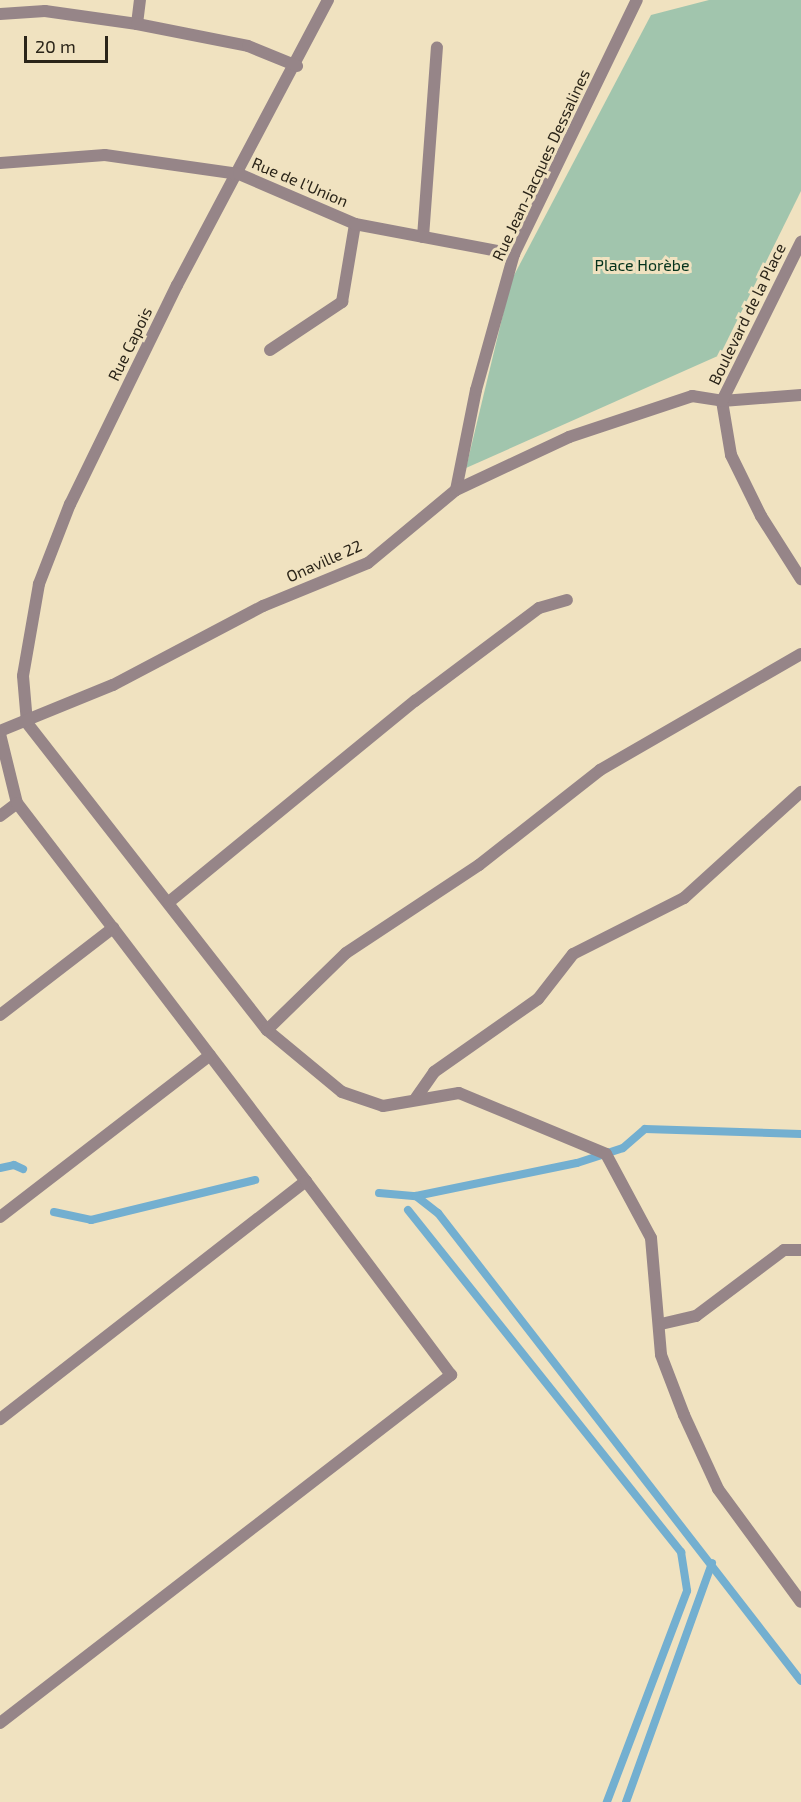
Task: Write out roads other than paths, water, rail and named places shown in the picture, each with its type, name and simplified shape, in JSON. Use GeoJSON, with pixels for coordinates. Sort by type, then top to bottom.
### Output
{"type":"FeatureCollection","features":[{"type":"Feature","properties":{"kind":"street"},"geometry":{"type":"LineString","coordinates":[[137,24],[140,0]]}},
{"type":"Feature","properties":{"kind":"street","name":"Rue Capois"},"geometry":{"type":"LineString","coordinates":[[27,723],[23,676],[39,585],[62,524],[177,285],[297,66],[328,0]]}},
{"type":"Feature","properties":{"kind":"street","name":"Rue Jean-Jacques Dessalines"},"geometry":{"type":"LineString","coordinates":[[456,490],[476,390],[514,254],[637,0]]}},
{"type":"Feature","properties":{"kind":"street"},"geometry":{"type":"LineString","coordinates":[[0,14],[45,11],[137,24],[248,46],[297,66]]}},
{"type":"Feature","properties":{"kind":"street"},"geometry":{"type":"LineString","coordinates":[[423,237],[437,48]]}},
{"type":"Feature","properties":{"kind":"street","name":"Rue de l'Union"},"geometry":{"type":"LineString","coordinates":[[0,163],[105,155],[239,174],[355,224],[514,254]]}},
{"type":"Feature","properties":{"kind":"street"},"geometry":{"type":"LineString","coordinates":[[270,350],[342,302],[355,224]]}},
{"type":"Feature","properties":{"kind":"street","name":"Boulevard de la Place"},"geometry":{"type":"LineString","coordinates":[[722,401],[801,242]]}},
{"type":"Feature","properties":{"kind":"street","name":"Onaville 22"},"geometry":{"type":"LineString","coordinates":[[0,733],[113,685],[263,606],[368,563],[456,490],[568,436],[692,396],[722,401],[801,395]]}},
{"type":"Feature","properties":{"kind":"street"},"geometry":{"type":"LineString","coordinates":[[722,401],[731,455],[761,516],[801,579]]}},
{"type":"Feature","properties":{"kind":"street"},"geometry":{"type":"LineString","coordinates":[[169,902],[415,701],[539,608],[567,600]]}},
{"type":"Feature","properties":{"kind":"street"},"geometry":{"type":"LineString","coordinates":[[267,1030],[346,953],[479,865],[600,770],[801,654]]}},
{"type":"Feature","properties":{"kind":"street"},"geometry":{"type":"LineString","coordinates":[[27,723],[267,1030],[342,1092],[383,1106],[416,1098],[459,1093],[606,1154],[651,1238],[662,1324],[661,1355],[718,1489],[801,1602]]}},
{"type":"Feature","properties":{"kind":"street"},"geometry":{"type":"LineString","coordinates":[[0,733],[17,803],[451,1375],[0,1723]]}},
{"type":"Feature","properties":{"kind":"street"},"geometry":{"type":"LineString","coordinates":[[416,1098],[434,1072],[538,999],[573,954],[684,898],[801,792]]}},
{"type":"Feature","properties":{"kind":"street"},"geometry":{"type":"LineString","coordinates":[[0,816],[17,803]]}},
{"type":"Feature","properties":{"kind":"street"},"geometry":{"type":"LineString","coordinates":[[0,1015],[113,928]]}},
{"type":"Feature","properties":{"kind":"street"},"geometry":{"type":"LineString","coordinates":[[0,1217],[210,1055]]}},
{"type":"Feature","properties":{"kind":"street"},"geometry":{"type":"LineString","coordinates":[[0,1419],[306,1181]]}},
{"type":"Feature","properties":{"kind":"street"},"geometry":{"type":"LineString","coordinates":[[662,1324],[696,1316],[784,1250],[801,1250]]}},
{"type":"Feature","properties":{"kind":"waterway"},"geometry":{"type":"LineString","coordinates":[[379,1193],[416,1196],[577,1163],[623,1148],[645,1129],[801,1134]]}},
{"type":"Feature","properties":{"kind":"waterway"},"geometry":{"type":"LineString","coordinates":[[0,1168],[14,1165],[23,1169]]}},
{"type":"Feature","properties":{"kind":"waterway"},"geometry":{"type":"LineString","coordinates":[[54,1212],[91,1220],[255,1180]]}},
{"type":"Feature","properties":{"kind":"waterway"},"geometry":{"type":"LineString","coordinates":[[416,1196],[438,1213],[801,1681]]}},
{"type":"Feature","properties":{"kind":"waterway"},"geometry":{"type":"LineString","coordinates":[[408,1210],[681,1552],[687,1591],[607,1802]]}},
{"type":"Feature","properties":{"kind":"waterway"},"geometry":{"type":"LineString","coordinates":[[626,1802],[712,1563]]}},
{"type":"Feature","properties":{"kind":"park label","name":"Place Horèbe"},"geometry":{"type":"Point","coordinates":[642,265]}}]}
